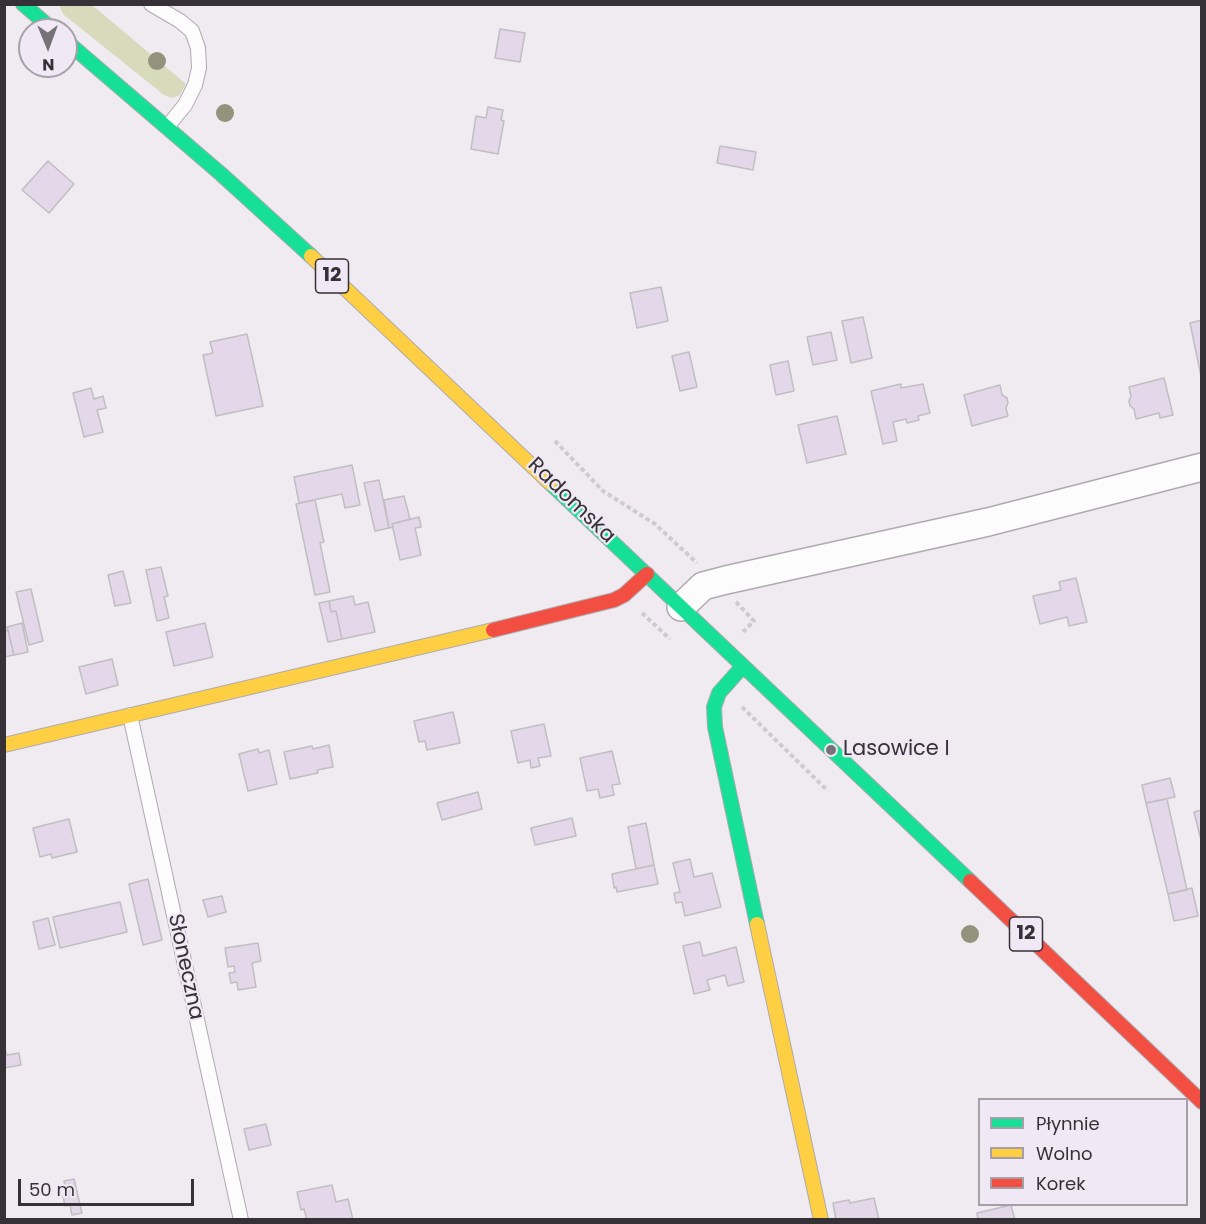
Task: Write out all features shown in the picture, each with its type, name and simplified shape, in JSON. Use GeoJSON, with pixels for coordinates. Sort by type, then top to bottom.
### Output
{"type":"FeatureCollection","features":[{"type":"Feature","properties":{"kind":"main road"},"geometry":{"type":"LineString","coordinates":[[23,4],[39,18]]}},
{"type":"Feature","properties":{"kind":"main road","name":"12"},"geometry":{"type":"LineString","coordinates":[[78,51],[167,128]]}},
{"type":"Feature","properties":{"kind":"main road","name":"Radomska"},"geometry":{"type":"LineString","coordinates":[[167,128],[280,227],[647,574]]}},
{"type":"Feature","properties":{"kind":"main road"},"geometry":{"type":"LineString","coordinates":[[4,745],[559,615],[614,600],[624,595],[647,574]]}},
{"type":"Feature","properties":{"kind":"main road","name":"12"},"geometry":{"type":"LineString","coordinates":[[647,574],[1202,1102]]}},
{"type":"Feature","properties":{"kind":"main road"},"geometry":{"type":"LineString","coordinates":[[743,666],[719,693],[714,707],[715,727],[821,1220]]}},
{"type":"Feature","properties":{"kind":"street"},"geometry":{"type":"LineString","coordinates":[[681,607],[703,586],[988,522],[1202,467]]}},
{"type":"Feature","properties":{"kind":"lane"},"geometry":{"type":"LineString","coordinates":[[151,4],[180,21],[192,32],[198,48],[199,68],[195,85],[185,105],[167,128]]}},
{"type":"Feature","properties":{"kind":"lane","name":"Słoneczna"},"geometry":{"type":"LineString","coordinates":[[130,715],[241,1220]]}},
{"type":"Feature","properties":{"kind":"path"},"geometry":{"type":"LineString","coordinates":[[723,689],[828,791]]}},
{"type":"Feature","properties":{"kind":"green space"},"geometry":{"type":"Polygon","coordinates":[[[59,5],[90,5],[97,9],[186,84],[180,95],[172,98],[164,95],[78,26],[78,18],[68,18],[63,14],[59,5]]]}},
{"type":"Feature","properties":{"kind":"building"},"geometry":{"type":"Polygon","coordinates":[[[500,29],[525,33],[520,62],[495,58],[500,29]]]}},
{"type":"Feature","properties":{"kind":"building"},"geometry":{"type":"Polygon","coordinates":[[[488,107],[503,110],[501,120],[504,121],[498,154],[471,149],[476,116],[486,118],[488,107]]]}},
{"type":"Feature","properties":{"kind":"building"},"geometry":{"type":"Polygon","coordinates":[[[720,146],[756,152],[753,170],[717,163],[720,146]]]}},
{"type":"Feature","properties":{"kind":"building"},"geometry":{"type":"Polygon","coordinates":[[[48,161],[74,184],[49,213],[22,190],[48,161]]]}},
{"type":"Feature","properties":{"kind":"building"},"geometry":{"type":"Polygon","coordinates":[[[661,287],[668,321],[637,328],[630,293],[661,287]]]}},
{"type":"Feature","properties":{"kind":"building"},"geometry":{"type":"Polygon","coordinates":[[[863,317],[872,358],[851,363],[842,321],[863,317]]]}},
{"type":"Feature","properties":{"kind":"building"},"geometry":{"type":"Polygon","coordinates":[[[1202,320],[1202,375],[1201,376],[1190,323],[1202,320]]]}},
{"type":"Feature","properties":{"kind":"building"},"geometry":{"type":"Polygon","coordinates":[[[831,332],[837,360],[813,365],[807,337],[831,332]]]}},
{"type":"Feature","properties":{"kind":"building"},"geometry":{"type":"Polygon","coordinates":[[[247,334],[263,406],[216,416],[203,355],[213,353],[210,342],[247,334]]]}},
{"type":"Feature","properties":{"kind":"building"},"geometry":{"type":"Polygon","coordinates":[[[689,352],[697,387],[680,391],[672,356],[689,352]]]}},
{"type":"Feature","properties":{"kind":"building"},"geometry":{"type":"Polygon","coordinates":[[[788,361],[794,391],[776,395],[770,365],[788,361]]]}},
{"type":"Feature","properties":{"kind":"building"},"geometry":{"type":"Polygon","coordinates":[[[1164,378],[1173,415],[1160,418],[1159,413],[1136,419],[1134,409],[1130,406],[1129,387],[1164,378]]]}},
{"type":"Feature","properties":{"kind":"building"},"geometry":{"type":"Polygon","coordinates":[[[901,384],[901,388],[923,384],[930,413],[918,416],[919,420],[907,423],[906,419],[893,422],[897,441],[883,444],[871,391],[901,384]]]}},
{"type":"Feature","properties":{"kind":"building"},"geometry":{"type":"Polygon","coordinates":[[[1000,385],[1002,395],[1007,398],[1008,416],[972,426],[964,395],[1000,385]]]}},
{"type":"Feature","properties":{"kind":"building"},"geometry":{"type":"Polygon","coordinates":[[[91,388],[94,399],[103,396],[106,408],[97,410],[103,432],[84,437],[73,393],[91,388]]]}},
{"type":"Feature","properties":{"kind":"building"},"geometry":{"type":"Polygon","coordinates":[[[837,416],[846,454],[807,463],[798,425],[837,416]]]}},
{"type":"Feature","properties":{"kind":"building"},"geometry":{"type":"Polygon","coordinates":[[[352,465],[360,505],[345,508],[342,494],[299,503],[294,477],[352,465]]]}},
{"type":"Feature","properties":{"kind":"building"},"geometry":{"type":"Polygon","coordinates":[[[379,480],[389,528],[375,531],[364,483],[379,480]]]}},
{"type":"Feature","properties":{"kind":"building"},"geometry":{"type":"Polygon","coordinates":[[[404,496],[410,519],[392,524],[393,527],[389,528],[384,500],[404,496]]]}},
{"type":"Feature","properties":{"kind":"building"},"geometry":{"type":"Polygon","coordinates":[[[315,500],[324,542],[320,543],[330,592],[315,595],[296,504],[315,500]]]}},
{"type":"Feature","properties":{"kind":"building"},"geometry":{"type":"Polygon","coordinates":[[[419,517],[421,527],[415,528],[421,555],[400,560],[392,524],[419,517]]]}},
{"type":"Feature","properties":{"kind":"building"},"geometry":{"type":"Polygon","coordinates":[[[161,567],[168,596],[164,597],[169,618],[157,621],[146,570],[161,567]]]}},
{"type":"Feature","properties":{"kind":"building"},"geometry":{"type":"Polygon","coordinates":[[[123,571],[131,603],[115,606],[108,575],[123,571]]]}},
{"type":"Feature","properties":{"kind":"building"},"geometry":{"type":"Polygon","coordinates":[[[1076,578],[1087,622],[1069,626],[1067,617],[1040,624],[1033,596],[1061,590],[1059,582],[1076,578]]]}},
{"type":"Feature","properties":{"kind":"building"},"geometry":{"type":"Polygon","coordinates":[[[31,589],[43,641],[29,645],[16,592],[31,589]]]}},
{"type":"Feature","properties":{"kind":"building"},"geometry":{"type":"Polygon","coordinates":[[[353,596],[355,605],[368,602],[375,632],[342,639],[336,611],[331,612],[329,601],[353,596]]]}},
{"type":"Feature","properties":{"kind":"building"},"geometry":{"type":"Polygon","coordinates":[[[329,601],[331,612],[336,611],[342,639],[328,642],[319,603],[329,601]]]}},
{"type":"Feature","properties":{"kind":"building"},"geometry":{"type":"Polygon","coordinates":[[[22,623],[28,652],[14,655],[7,627],[22,623]]]}},
{"type":"Feature","properties":{"kind":"building"},"geometry":{"type":"Polygon","coordinates":[[[205,623],[213,657],[174,666],[166,632],[205,623]]]}},
{"type":"Feature","properties":{"kind":"building"},"geometry":{"type":"Polygon","coordinates":[[[8,630],[14,655],[4,657],[4,631],[8,630]]]}},
{"type":"Feature","properties":{"kind":"building"},"geometry":{"type":"Polygon","coordinates":[[[112,659],[118,685],[86,694],[79,667],[112,659]]]}},
{"type":"Feature","properties":{"kind":"building"},"geometry":{"type":"Polygon","coordinates":[[[453,712],[460,743],[427,750],[425,741],[419,742],[414,721],[453,712]]]}},
{"type":"Feature","properties":{"kind":"building"},"geometry":{"type":"Polygon","coordinates":[[[544,724],[551,756],[538,758],[540,766],[531,768],[530,760],[518,763],[511,731],[544,724]]]}},
{"type":"Feature","properties":{"kind":"building"},"geometry":{"type":"Polygon","coordinates":[[[329,745],[333,767],[290,779],[284,752],[329,745]]]}},
{"type":"Feature","properties":{"kind":"building"},"geometry":{"type":"Polygon","coordinates":[[[258,749],[259,753],[269,750],[277,784],[248,791],[239,754],[258,749]]]}},
{"type":"Feature","properties":{"kind":"building"},"geometry":{"type":"Polygon","coordinates":[[[612,751],[620,784],[612,785],[614,795],[600,798],[598,789],[587,791],[580,758],[612,751]]]}},
{"type":"Feature","properties":{"kind":"building"},"geometry":{"type":"Polygon","coordinates":[[[1170,778],[1175,797],[1146,803],[1142,785],[1170,778]]]}},
{"type":"Feature","properties":{"kind":"building"},"geometry":{"type":"Polygon","coordinates":[[[478,792],[482,809],[442,820],[437,803],[478,792]]]}},
{"type":"Feature","properties":{"kind":"building"},"geometry":{"type":"Polygon","coordinates":[[[1167,799],[1187,890],[1168,894],[1146,803],[1167,799]]]}},
{"type":"Feature","properties":{"kind":"building"},"geometry":{"type":"Polygon","coordinates":[[[1202,810],[1202,844],[1194,812],[1202,810]]]}},
{"type":"Feature","properties":{"kind":"building"},"geometry":{"type":"Polygon","coordinates":[[[572,818],[576,836],[535,845],[531,828],[572,818]]]}},
{"type":"Feature","properties":{"kind":"building"},"geometry":{"type":"Polygon","coordinates":[[[69,819],[77,852],[52,858],[51,854],[40,857],[33,828],[69,819]]]}},
{"type":"Feature","properties":{"kind":"building"},"geometry":{"type":"Polygon","coordinates":[[[646,823],[654,865],[636,869],[628,827],[646,823]]]}},
{"type":"Feature","properties":{"kind":"building"},"geometry":{"type":"Polygon","coordinates":[[[690,859],[694,877],[712,873],[721,907],[685,916],[682,902],[676,903],[674,893],[680,892],[673,863],[690,859]]]}},
{"type":"Feature","properties":{"kind":"building"},"geometry":{"type":"Polygon","coordinates":[[[654,865],[658,884],[617,892],[616,887],[614,888],[612,874],[654,865]]]}},
{"type":"Feature","properties":{"kind":"building"},"geometry":{"type":"Polygon","coordinates":[[[148,879],[162,940],[143,945],[129,884],[148,879]]]}},
{"type":"Feature","properties":{"kind":"building"},"geometry":{"type":"Polygon","coordinates":[[[1192,888],[1198,916],[1174,921],[1168,894],[1192,888]]]}},
{"type":"Feature","properties":{"kind":"building"},"geometry":{"type":"Polygon","coordinates":[[[222,896],[226,912],[208,917],[203,900],[222,896]]]}},
{"type":"Feature","properties":{"kind":"building"},"geometry":{"type":"Polygon","coordinates":[[[120,902],[127,932],[60,948],[53,917],[120,902]]]}},
{"type":"Feature","properties":{"kind":"building"},"geometry":{"type":"Polygon","coordinates":[[[48,918],[55,945],[39,949],[33,922],[48,918]]]}},
{"type":"Feature","properties":{"kind":"building"},"geometry":{"type":"Polygon","coordinates":[[[700,942],[703,956],[736,947],[744,982],[728,986],[725,975],[707,980],[710,990],[694,994],[683,946],[700,942]]]}},
{"type":"Feature","properties":{"kind":"building"},"geometry":{"type":"Polygon","coordinates":[[[258,943],[261,961],[252,963],[256,987],[238,990],[237,982],[231,983],[229,973],[235,972],[234,966],[228,967],[225,948],[258,943]]]}},
{"type":"Feature","properties":{"kind":"building"},"geometry":{"type":"Polygon","coordinates":[[[4,1047],[7,1055],[19,1053],[21,1065],[4,1068],[4,1047]]]}},
{"type":"Feature","properties":{"kind":"building"},"geometry":{"type":"Polygon","coordinates":[[[266,1124],[271,1145],[249,1150],[244,1129],[266,1124]]]}},
{"type":"Feature","properties":{"kind":"building"},"geometry":{"type":"Polygon","coordinates":[[[74,1179],[82,1213],[72,1215],[70,1205],[65,1206],[63,1196],[67,1194],[64,1181],[74,1179]]]}},
{"type":"Feature","properties":{"kind":"building"},"geometry":{"type":"Polygon","coordinates":[[[332,1185],[336,1202],[348,1199],[353,1220],[307,1220],[304,1209],[301,1210],[297,1192],[332,1185]]]}},
{"type":"Feature","properties":{"kind":"building"},"geometry":{"type":"Polygon","coordinates":[[[874,1198],[879,1220],[836,1220],[833,1203],[849,1200],[850,1203],[874,1198]]]}},
{"type":"Feature","properties":{"kind":"building"},"geometry":{"type":"Polygon","coordinates":[[[1011,1206],[1015,1220],[978,1220],[977,1213],[1011,1206]]]}},
{"type":"Feature","properties":{"kind":"traffic: fast"},"geometry":{"type":"LineString","coordinates":[[23,4],[39,18]]}},
{"type":"Feature","properties":{"kind":"traffic: fast"},"geometry":{"type":"LineString","coordinates":[[78,51],[221,174],[311,256]]}},
{"type":"Feature","properties":{"kind":"traffic: fast"},"geometry":{"type":"LineString","coordinates":[[550,483],[970,881]]}},
{"type":"Feature","properties":{"kind":"traffic: fast"},"geometry":{"type":"LineString","coordinates":[[743,666],[719,693],[714,707],[715,727],[757,924]]}},
{"type":"Feature","properties":{"kind":"traffic: slow"},"geometry":{"type":"LineString","coordinates":[[311,256],[550,483]]}},
{"type":"Feature","properties":{"kind":"traffic: slow"},"geometry":{"type":"LineString","coordinates":[[4,745],[493,630]]}},
{"type":"Feature","properties":{"kind":"traffic: slow"},"geometry":{"type":"LineString","coordinates":[[757,924],[821,1220]]}},
{"type":"Feature","properties":{"kind":"traffic: jam"},"geometry":{"type":"LineString","coordinates":[[493,630],[614,600],[624,595],[647,574]]}},
{"type":"Feature","properties":{"kind":"traffic: jam"},"geometry":{"type":"LineString","coordinates":[[970,881],[1202,1102]]}},
{"type":"Feature","properties":{"kind":"place","name":"Lasowice I"},"geometry":{"type":"Point","coordinates":[831,750]}}]}
